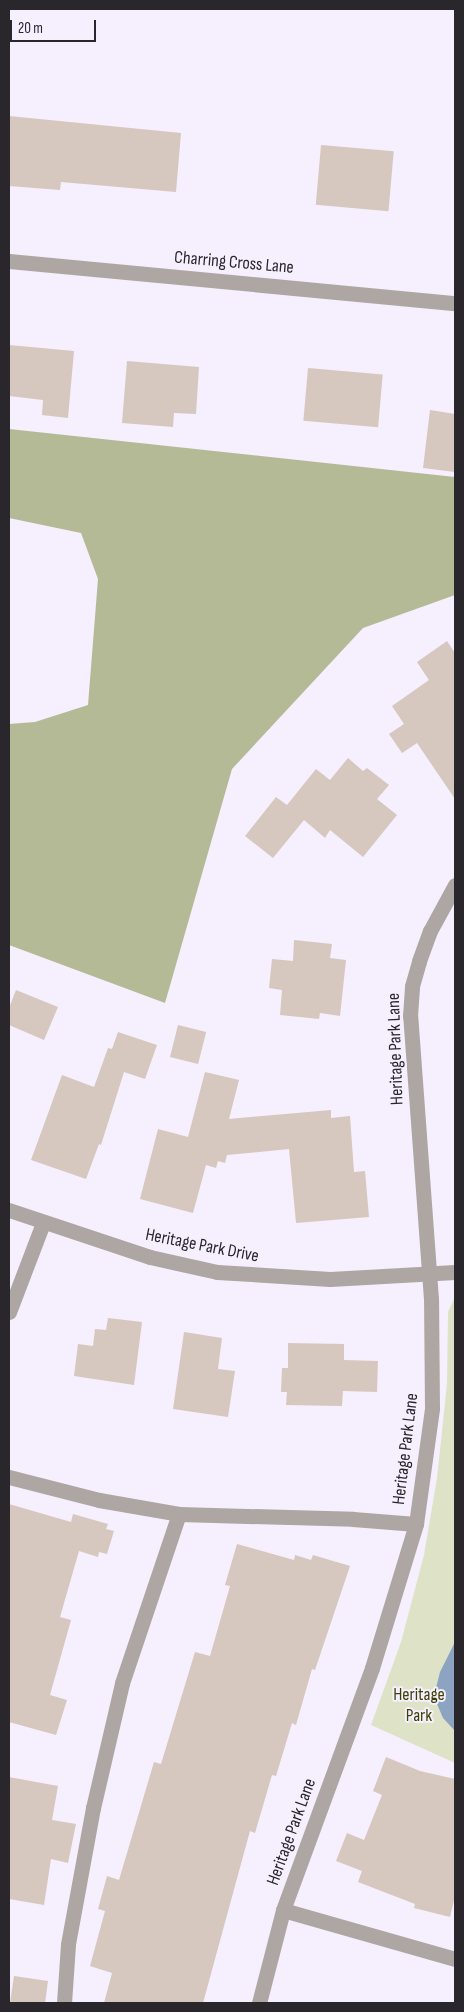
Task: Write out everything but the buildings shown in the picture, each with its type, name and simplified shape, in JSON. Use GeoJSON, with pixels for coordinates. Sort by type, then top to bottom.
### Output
{"type":"FeatureCollection","features":[{"type":"Feature","properties":{"kind":"street","name":"Charring Cross Lane"},"geometry":{"type":"LineString","coordinates":[[9,261],[455,303]]}},
{"type":"Feature","properties":{"kind":"street","name":"Heritage Park Lane"},"geometry":{"type":"LineString","coordinates":[[259,2003],[283,1910],[372,1668],[416,1524],[432,1408],[431,1272],[410,1016],[419,961],[430,931],[455,885]]}},
{"type":"Feature","properties":{"kind":"street","name":"Heritage Park Drive"},"geometry":{"type":"LineString","coordinates":[[9,1210],[43,1223],[150,1257],[216,1272],[330,1279],[455,1272]]}},
{"type":"Feature","properties":{"kind":"street"},"geometry":{"type":"LineString","coordinates":[[9,1312],[43,1223]]}},
{"type":"Feature","properties":{"kind":"street"},"geometry":{"type":"LineString","coordinates":[[9,1477],[99,1500],[180,1514],[353,1519],[416,1524]]}},
{"type":"Feature","properties":{"kind":"street"},"geometry":{"type":"LineString","coordinates":[[64,2003],[70,1934],[93,1808],[122,1683],[180,1514]]}},
{"type":"Feature","properties":{"kind":"street"},"geometry":{"type":"LineString","coordinates":[[283,1910],[455,1959]]}},
{"type":"Feature","properties":{"kind":"green space"},"geometry":{"type":"Polygon","coordinates":[[[9,429],[455,477],[455,595],[363,628],[232,769],[165,1003],[9,945],[9,724],[35,722],[88,705],[98,579],[81,533],[9,518],[9,429]]]}},
{"type":"Feature","properties":{"kind":"green space","name":"Heritage Park"},"geometry":{"type":"Polygon","coordinates":[[[455,1297],[455,1763],[371,1725],[401,1642],[424,1555],[437,1478],[447,1384],[448,1312],[455,1297]]]}},
{"type":"Feature","properties":{"kind":"water"},"geometry":{"type":"Polygon","coordinates":[[[455,1642],[455,1731],[443,1718],[437,1704],[436,1688],[440,1672],[455,1642]]]}}]}
